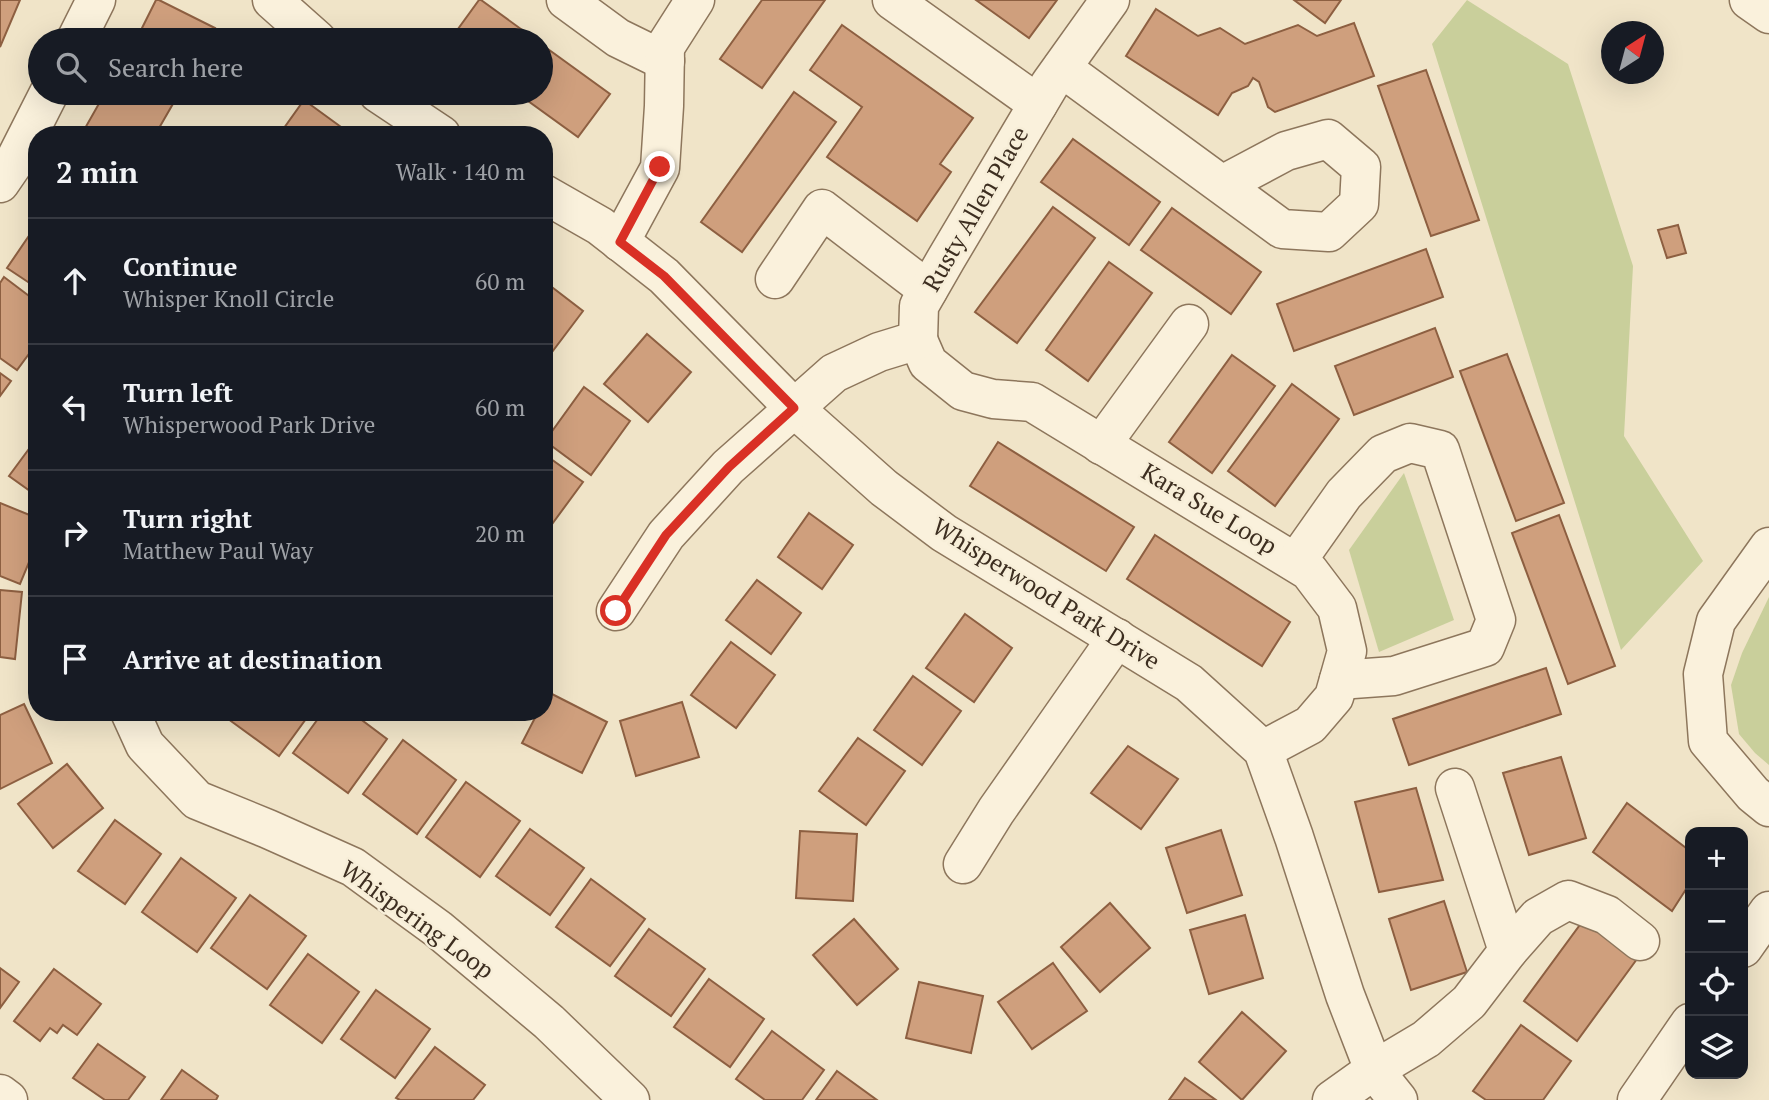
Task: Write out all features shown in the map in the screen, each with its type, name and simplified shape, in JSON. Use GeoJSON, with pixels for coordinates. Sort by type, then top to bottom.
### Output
{"type":"FeatureCollection","features":[{"type":"Feature","properties":{"kind":"street"},"geometry":{"type":"LineString","coordinates":[[82,28],[96,0]]}},
{"type":"Feature","properties":{"kind":"street"},"geometry":{"type":"LineString","coordinates":[[566,0],[618,38],[665,61]]}},
{"type":"Feature","properties":{"kind":"street"},"geometry":{"type":"LineString","coordinates":[[892,0],[1038,104]]}},
{"type":"Feature","properties":{"kind":"street","name":"Rusty Allen Place"},"geometry":{"type":"LineString","coordinates":[[918,340],[919,306],[1038,104],[1110,0]]}},
{"type":"Feature","properties":{"kind":"street"},"geometry":{"type":"LineString","coordinates":[[1749,0],[1769,15]]}},
{"type":"Feature","properties":{"kind":"street"},"geometry":{"type":"LineString","coordinates":[[620,242],[660,167],[665,47],[685,3]]}},
{"type":"Feature","properties":{"kind":"street"},"geometry":{"type":"LineString","coordinates":[[1062,68],[1222,185]]}},
{"type":"Feature","properties":{"kind":"street"},"geometry":{"type":"LineString","coordinates":[[32,126],[43,105]]}},
{"type":"Feature","properties":{"kind":"street"},"geometry":{"type":"LineString","coordinates":[[396,105],[428,126]]}},
{"type":"Feature","properties":{"kind":"street"},"geometry":{"type":"LineString","coordinates":[[0,183],[28,134]]}},
{"type":"Feature","properties":{"kind":"street","name":"Whisperwood Park Drive"},"geometry":{"type":"LineString","coordinates":[[553,199],[600,226],[664,276],[794,408],[884,488],[944,533],[1189,682],[1263,750],[1345,995],[1374,1070],[1398,1100]]}},
{"type":"Feature","properties":{"kind":"street"},"geometry":{"type":"LineString","coordinates":[[775,279],[822,209],[929,290]]}},
{"type":"Feature","properties":{"kind":"street"},"geometry":{"type":"LineString","coordinates":[[1101,444],[1189,324]]}},
{"type":"Feature","properties":{"kind":"street"},"geometry":{"type":"LineString","coordinates":[[616,611],[666,535],[729,467],[794,408],[834,373],[879,352],[918,340]]}},
{"type":"Feature","properties":{"kind":"street","name":"Kara Sue Loop"},"geometry":{"type":"LineString","coordinates":[[918,340],[928,363],[963,391],[993,399],[1032,402],[1309,571],[1337,608],[1347,651],[1334,697],[1310,725],[1263,750]]}},
{"type":"Feature","properties":{"kind":"street"},"geometry":{"type":"LineString","coordinates":[[1296,562],[1343,494],[1382,454],[1410,443],[1440,450],[1496,620],[1485,647],[1394,676],[1339,680]]}},
{"type":"Feature","properties":{"kind":"street"},"geometry":{"type":"LineString","coordinates":[[1769,547],[1716,621],[1703,674],[1708,741],[1753,794],[1769,807]]}},
{"type":"Feature","properties":{"kind":"street"},"geometry":{"type":"LineString","coordinates":[[963,864],[996,811],[1117,638]]}},
{"type":"Feature","properties":{"kind":"street","name":"Whispering Loop"},"geometry":{"type":"LineString","coordinates":[[134,721],[145,745],[197,800],[353,867],[438,929],[549,1022],[630,1100]]}},
{"type":"Feature","properties":{"kind":"street"},"geometry":{"type":"LineString","coordinates":[[1455,788],[1508,951]]}},
{"type":"Feature","properties":{"kind":"street"},"geometry":{"type":"LineString","coordinates":[[1332,1100],[1374,1070],[1426,1039],[1469,1002],[1538,917],[1568,900],[1607,915],[1640,941]]}},
{"type":"Feature","properties":{"kind":"street"},"geometry":{"type":"LineString","coordinates":[[1748,941],[1769,911]]}},
{"type":"Feature","properties":{"kind":"street"},"geometry":{"type":"LineString","coordinates":[[1637,1100],[1685,1030]]}},
{"type":"Feature","properties":{"kind":"street"},"geometry":{"type":"LineString","coordinates":[[0,1094],[8,1100]]}},
{"type":"Feature","properties":{"kind":"green space"},"geometry":{"type":"Polygon","coordinates":[[[1467,0],[1568,64],[1633,266],[1624,436],[1703,561],[1621,650],[1432,44],[1467,0]]]}},
{"type":"Feature","properties":{"kind":"green space"},"geometry":{"type":"Polygon","coordinates":[[[1404,473],[1454,620],[1379,652],[1349,550],[1404,473]]]}},
{"type":"Feature","properties":{"kind":"green space"},"geometry":{"type":"Polygon","coordinates":[[[1769,597],[1769,765],[1739,734],[1731,685],[1742,653],[1769,597]]]}},
{"type":"Feature","properties":{"kind":"building"},"geometry":{"type":"Polygon","coordinates":[[[0,0],[20,0],[0,47],[0,0]]]}},
{"type":"Feature","properties":{"kind":"building"},"geometry":{"type":"Polygon","coordinates":[[[156,0],[159,0],[215,28],[142,28],[156,0]]]}},
{"type":"Feature","properties":{"kind":"building"},"geometry":{"type":"Polygon","coordinates":[[[481,0],[520,28],[459,28],[481,0]]]}},
{"type":"Feature","properties":{"kind":"building"},"geometry":{"type":"Polygon","coordinates":[[[762,0],[825,0],[762,88],[720,59],[762,0]]]}},
{"type":"Feature","properties":{"kind":"building"},"geometry":{"type":"Polygon","coordinates":[[[976,0],[1057,0],[1029,38],[976,0]]]}},
{"type":"Feature","properties":{"kind":"building"},"geometry":{"type":"Polygon","coordinates":[[[1294,0],[1341,0],[1325,23],[1294,0]]]}},
{"type":"Feature","properties":{"kind":"building"},"geometry":{"type":"Polygon","coordinates":[[[1156,9],[1198,36],[1220,28],[1245,44],[1298,25],[1317,36],[1354,23],[1374,76],[1275,112],[1268,107],[1259,82],[1253,78],[1248,86],[1232,93],[1218,115],[1126,56],[1156,9]]]}},
{"type":"Feature","properties":{"kind":"building"},"geometry":{"type":"Polygon","coordinates":[[[842,25],[973,118],[940,164],[951,172],[917,221],[827,157],[862,107],[810,70],[842,25]]]}},
{"type":"Feature","properties":{"kind":"building"},"geometry":{"type":"Polygon","coordinates":[[[553,53],[610,94],[578,137],[534,105],[553,105],[553,53]]]}},
{"type":"Feature","properties":{"kind":"building"},"geometry":{"type":"Polygon","coordinates":[[[1426,70],[1479,220],[1431,236],[1378,86],[1426,70]]]}},
{"type":"Feature","properties":{"kind":"building"},"geometry":{"type":"Polygon","coordinates":[[[794,92],[836,122],[742,252],[701,222],[794,92]]]}},
{"type":"Feature","properties":{"kind":"building"},"geometry":{"type":"Polygon","coordinates":[[[98,105],[172,105],[160,126],[86,126],[98,105]]]}},
{"type":"Feature","properties":{"kind":"building"},"geometry":{"type":"Polygon","coordinates":[[[300,105],[311,105],[340,126],[285,126],[300,105]]]}},
{"type":"Feature","properties":{"kind":"building"},"geometry":{"type":"Polygon","coordinates":[[[1073,139],[1160,202],[1129,245],[1041,182],[1073,139]]]}},
{"type":"Feature","properties":{"kind":"building"},"geometry":{"type":"Polygon","coordinates":[[[1053,207],[1095,238],[1017,343],[975,312],[1053,207]]]}},
{"type":"Feature","properties":{"kind":"building"},"geometry":{"type":"Polygon","coordinates":[[[1172,208],[1261,272],[1231,314],[1141,250],[1172,208]]]}},
{"type":"Feature","properties":{"kind":"building"},"geometry":{"type":"Polygon","coordinates":[[[1678,225],[1686,253],[1667,258],[1658,230],[1678,225]]]}},
{"type":"Feature","properties":{"kind":"building"},"geometry":{"type":"Polygon","coordinates":[[[28,237],[28,282],[7,268],[28,237]]]}},
{"type":"Feature","properties":{"kind":"building"},"geometry":{"type":"Polygon","coordinates":[[[1426,249],[1443,297],[1294,351],[1277,304],[1426,249]]]}},
{"type":"Feature","properties":{"kind":"building"},"geometry":{"type":"Polygon","coordinates":[[[1109,262],[1152,293],[1088,381],[1046,350],[1109,262]]]}},
{"type":"Feature","properties":{"kind":"building"},"geometry":{"type":"Polygon","coordinates":[[[4,277],[28,295],[28,355],[17,370],[0,358],[0,283],[4,277]]]}},
{"type":"Feature","properties":{"kind":"building"},"geometry":{"type":"Polygon","coordinates":[[[553,288],[583,311],[553,351],[553,288]]]}},
{"type":"Feature","properties":{"kind":"building"},"geometry":{"type":"Polygon","coordinates":[[[1435,328],[1453,377],[1354,415],[1335,366],[1435,328]]]}},
{"type":"Feature","properties":{"kind":"building"},"geometry":{"type":"Polygon","coordinates":[[[647,334],[691,372],[648,422],[604,384],[647,334]]]}},
{"type":"Feature","properties":{"kind":"building"},"geometry":{"type":"Polygon","coordinates":[[[1507,354],[1564,503],[1516,521],[1460,371],[1507,354]]]}},
{"type":"Feature","properties":{"kind":"building"},"geometry":{"type":"Polygon","coordinates":[[[1232,355],[1275,386],[1212,473],[1169,442],[1232,355]]]}},
{"type":"Feature","properties":{"kind":"building"},"geometry":{"type":"Polygon","coordinates":[[[0,373],[11,381],[0,396],[0,373]]]}},
{"type":"Feature","properties":{"kind":"building"},"geometry":{"type":"Polygon","coordinates":[[[1292,384],[1339,419],[1275,506],[1228,471],[1292,384]]]}},
{"type":"Feature","properties":{"kind":"building"},"geometry":{"type":"Polygon","coordinates":[[[584,387],[630,421],[591,475],[553,447],[553,430],[584,387]]]}},
{"type":"Feature","properties":{"kind":"building"},"geometry":{"type":"Polygon","coordinates":[[[998,442],[1134,527],[1106,571],[970,486],[998,442]]]}},
{"type":"Feature","properties":{"kind":"building"},"geometry":{"type":"Polygon","coordinates":[[[28,450],[28,490],[9,476],[28,450]]]}},
{"type":"Feature","properties":{"kind":"building"},"geometry":{"type":"Polygon","coordinates":[[[553,460],[583,482],[553,523],[553,460]]]}},
{"type":"Feature","properties":{"kind":"building"},"geometry":{"type":"Polygon","coordinates":[[[0,503],[28,514],[28,565],[20,584],[0,576],[0,503]]]}},
{"type":"Feature","properties":{"kind":"building"},"geometry":{"type":"Polygon","coordinates":[[[809,513],[853,545],[822,589],[778,557],[809,513]]]}},
{"type":"Feature","properties":{"kind":"building"},"geometry":{"type":"Polygon","coordinates":[[[1559,515],[1615,666],[1568,684],[1512,533],[1559,515]]]}},
{"type":"Feature","properties":{"kind":"building"},"geometry":{"type":"Polygon","coordinates":[[[1155,535],[1290,622],[1262,666],[1127,579],[1155,535]]]}},
{"type":"Feature","properties":{"kind":"building"},"geometry":{"type":"Polygon","coordinates":[[[757,580],[801,613],[771,654],[726,620],[757,580]]]}},
{"type":"Feature","properties":{"kind":"building"},"geometry":{"type":"Polygon","coordinates":[[[0,590],[22,592],[15,659],[0,657],[0,590]]]}},
{"type":"Feature","properties":{"kind":"building"},"geometry":{"type":"Polygon","coordinates":[[[965,614],[1012,648],[974,702],[926,668],[965,614]]]}},
{"type":"Feature","properties":{"kind":"building"},"geometry":{"type":"Polygon","coordinates":[[[731,642],[775,675],[736,728],[691,695],[731,642]]]}},
{"type":"Feature","properties":{"kind":"building"},"geometry":{"type":"Polygon","coordinates":[[[1546,668],[1561,714],[1409,765],[1393,719],[1546,668]]]}},
{"type":"Feature","properties":{"kind":"building"},"geometry":{"type":"Polygon","coordinates":[[[913,676],[961,711],[922,765],[874,730],[913,676]]]}},
{"type":"Feature","properties":{"kind":"building"},"geometry":{"type":"Polygon","coordinates":[[[553,695],[607,722],[582,773],[522,743],[533,721],[553,721],[553,695]]]}},
{"type":"Feature","properties":{"kind":"building"},"geometry":{"type":"Polygon","coordinates":[[[682,702],[699,757],[636,776],[620,721],[682,702]]]}},
{"type":"Feature","properties":{"kind":"building"},"geometry":{"type":"Polygon","coordinates":[[[24,704],[28,721],[32,721],[52,763],[0,789],[0,715],[24,704]]]}},
{"type":"Feature","properties":{"kind":"building"},"geometry":{"type":"Polygon","coordinates":[[[231,721],[304,721],[279,756],[231,721]]]}},
{"type":"Feature","properties":{"kind":"building"},"geometry":{"type":"Polygon","coordinates":[[[316,721],[363,721],[387,739],[348,793],[293,753],[316,721]]]}},
{"type":"Feature","properties":{"kind":"building"},"geometry":{"type":"Polygon","coordinates":[[[858,738],[905,771],[866,825],[819,791],[858,738]]]}},
{"type":"Feature","properties":{"kind":"building"},"geometry":{"type":"Polygon","coordinates":[[[403,740],[456,780],[417,834],[363,794],[403,740]]]}},
{"type":"Feature","properties":{"kind":"building"},"geometry":{"type":"Polygon","coordinates":[[[1128,746],[1178,779],[1141,829],[1091,793],[1128,746]]]}},
{"type":"Feature","properties":{"kind":"building"},"geometry":{"type":"Polygon","coordinates":[[[1561,757],[1586,838],[1529,855],[1503,773],[1561,757]]]}},
{"type":"Feature","properties":{"kind":"building"},"geometry":{"type":"Polygon","coordinates":[[[67,764],[103,808],[53,848],[18,804],[67,764]]]}},
{"type":"Feature","properties":{"kind":"building"},"geometry":{"type":"Polygon","coordinates":[[[466,782],[520,821],[480,877],[426,837],[466,782]]]}},
{"type":"Feature","properties":{"kind":"building"},"geometry":{"type":"Polygon","coordinates":[[[1416,788],[1443,880],[1379,892],[1355,802],[1416,788]]]}},
{"type":"Feature","properties":{"kind":"building"},"geometry":{"type":"Polygon","coordinates":[[[1627,803],[1685,847],[1685,891],[1672,911],[1593,852],[1627,803]]]}},
{"type":"Feature","properties":{"kind":"building"},"geometry":{"type":"Polygon","coordinates":[[[115,820],[161,854],[125,904],[78,871],[115,820]]]}},
{"type":"Feature","properties":{"kind":"building"},"geometry":{"type":"Polygon","coordinates":[[[530,829],[584,868],[550,915],[496,876],[530,829]]]}},
{"type":"Feature","properties":{"kind":"building"},"geometry":{"type":"Polygon","coordinates":[[[1221,830],[1242,895],[1187,913],[1166,848],[1221,830]]]}},
{"type":"Feature","properties":{"kind":"building"},"geometry":{"type":"Polygon","coordinates":[[[800,831],[857,834],[853,901],[796,898],[800,831]]]}},
{"type":"Feature","properties":{"kind":"building"},"geometry":{"type":"Polygon","coordinates":[[[181,858],[236,898],[197,952],[142,912],[181,858]]]}},
{"type":"Feature","properties":{"kind":"building"},"geometry":{"type":"Polygon","coordinates":[[[591,879],[645,919],[610,966],[556,927],[591,879]]]}},
{"type":"Feature","properties":{"kind":"building"},"geometry":{"type":"Polygon","coordinates":[[[250,895],[306,936],[267,989],[211,948],[250,895]]]}},
{"type":"Feature","properties":{"kind":"building"},"geometry":{"type":"Polygon","coordinates":[[[1444,901],[1467,972],[1411,990],[1389,919],[1444,901]]]}},
{"type":"Feature","properties":{"kind":"building"},"geometry":{"type":"Polygon","coordinates":[[[1110,903],[1150,948],[1100,992],[1061,947],[1110,903]]]}},
{"type":"Feature","properties":{"kind":"building"},"geometry":{"type":"Polygon","coordinates":[[[1245,915],[1263,978],[1209,994],[1190,930],[1245,915]]]}},
{"type":"Feature","properties":{"kind":"building"},"geometry":{"type":"Polygon","coordinates":[[[1585,918],[1637,959],[1577,1041],[1524,1001],[1585,918]]]}},
{"type":"Feature","properties":{"kind":"building"},"geometry":{"type":"Polygon","coordinates":[[[854,919],[898,969],[857,1005],[813,955],[854,919]]]}},
{"type":"Feature","properties":{"kind":"building"},"geometry":{"type":"Polygon","coordinates":[[[649,929],[705,969],[671,1016],[615,976],[649,929]]]}},
{"type":"Feature","properties":{"kind":"building"},"geometry":{"type":"Polygon","coordinates":[[[308,954],[359,992],[322,1043],[270,1005],[308,954]]]}},
{"type":"Feature","properties":{"kind":"building"},"geometry":{"type":"Polygon","coordinates":[[[1053,963],[1087,1011],[1032,1049],[998,1002],[1053,963]]]}},
{"type":"Feature","properties":{"kind":"building"},"geometry":{"type":"Polygon","coordinates":[[[0,968],[19,982],[0,1008],[0,968]]]}},
{"type":"Feature","properties":{"kind":"building"},"geometry":{"type":"Polygon","coordinates":[[[54,969],[101,1004],[77,1035],[63,1025],[57,1033],[50,1028],[40,1041],[14,1021],[54,969]]]}},
{"type":"Feature","properties":{"kind":"building"},"geometry":{"type":"Polygon","coordinates":[[[709,979],[764,1019],[730,1067],[674,1027],[709,979]]]}},
{"type":"Feature","properties":{"kind":"building"},"geometry":{"type":"Polygon","coordinates":[[[919,982],[983,996],[971,1053],[906,1038],[919,982]]]}},
{"type":"Feature","properties":{"kind":"building"},"geometry":{"type":"Polygon","coordinates":[[[376,990],[430,1029],[395,1078],[341,1039],[376,990]]]}},
{"type":"Feature","properties":{"kind":"building"},"geometry":{"type":"Polygon","coordinates":[[[1242,1012],[1286,1051],[1242,1100],[1199,1062],[1242,1012]]]}},
{"type":"Feature","properties":{"kind":"building"},"geometry":{"type":"Polygon","coordinates":[[[1521,1025],[1571,1061],[1543,1100],[1486,1100],[1473,1091],[1521,1025]]]}},
{"type":"Feature","properties":{"kind":"building"},"geometry":{"type":"Polygon","coordinates":[[[772,1031],[824,1070],[802,1100],[765,1100],[736,1079],[772,1031]]]}},
{"type":"Feature","properties":{"kind":"building"},"geometry":{"type":"Polygon","coordinates":[[[98,1044],[145,1077],[128,1100],[105,1100],[73,1078],[98,1044]]]}},
{"type":"Feature","properties":{"kind":"building"},"geometry":{"type":"Polygon","coordinates":[[[435,1047],[485,1085],[473,1100],[396,1098],[435,1047]]]}},
{"type":"Feature","properties":{"kind":"building"},"geometry":{"type":"Polygon","coordinates":[[[182,1070],[218,1096],[216,1100],[161,1100],[182,1070]]]}},
{"type":"Feature","properties":{"kind":"building"},"geometry":{"type":"Polygon","coordinates":[[[837,1071],[877,1100],[816,1100],[837,1071]]]}},
{"type":"Feature","properties":{"kind":"building"},"geometry":{"type":"Polygon","coordinates":[[[1185,1078],[1216,1100],[1169,1100],[1185,1078]]]}},
{"type":"Feature","properties":{"kind":"route"},"geometry":{"type":"LineString","coordinates":[[616,611],[666,535],[729,467],[794,408],[664,276],[620,242],[660,167]]}}]}
